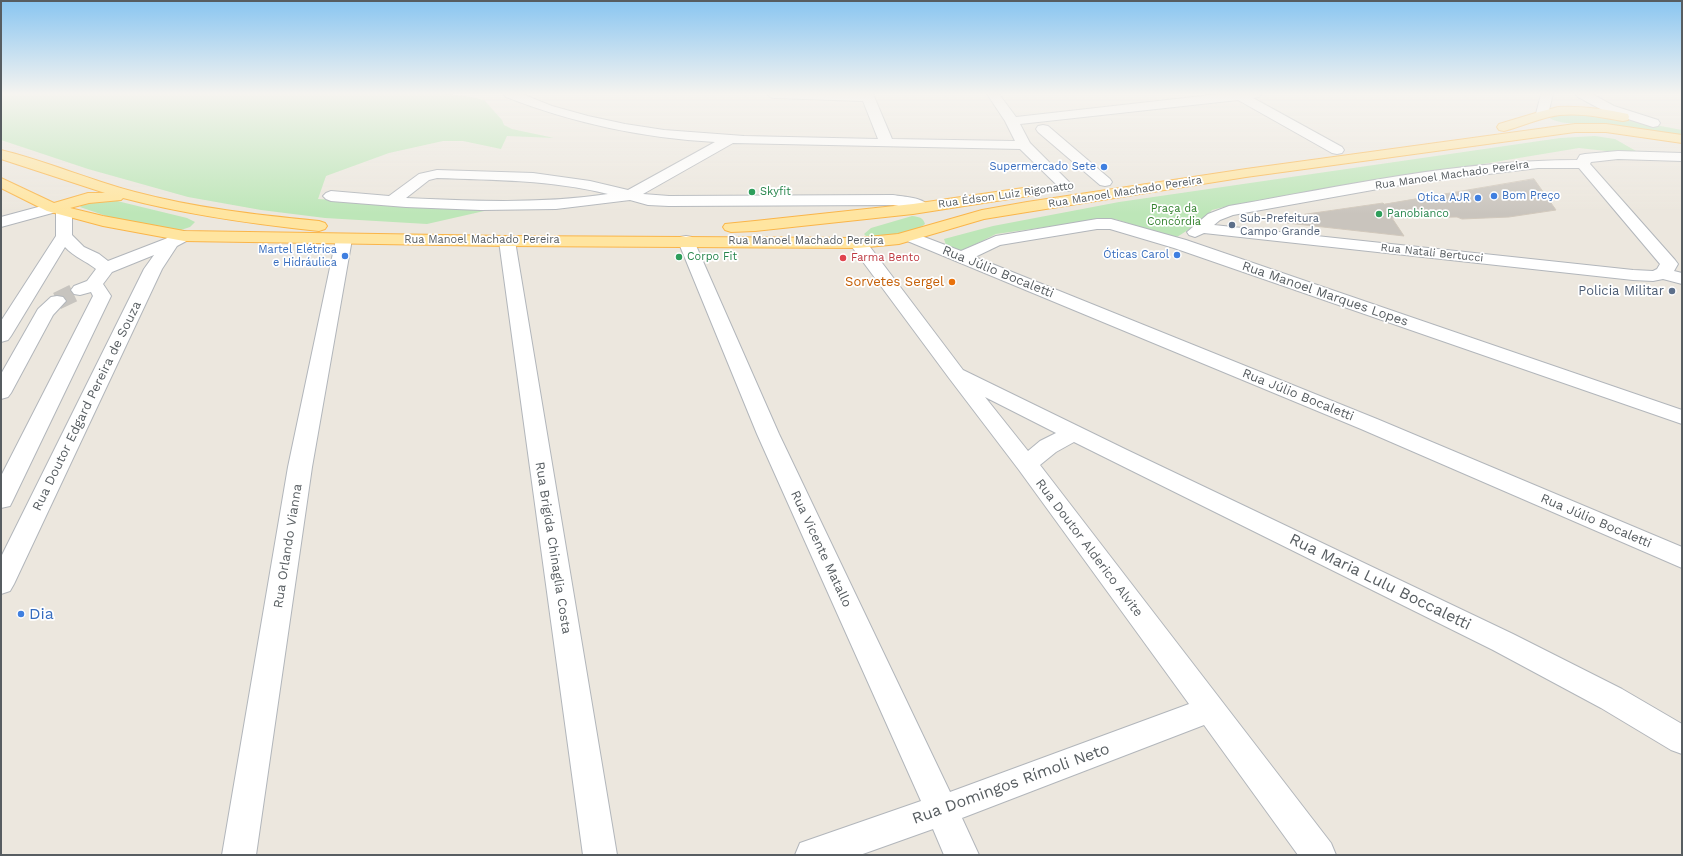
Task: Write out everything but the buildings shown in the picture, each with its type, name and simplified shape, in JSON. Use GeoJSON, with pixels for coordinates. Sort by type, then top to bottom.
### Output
{"type":"FeatureCollection","features":[{"type":"Feature","properties":{"kind":"main road","name":"Rua Édson Luiz Rigonatto"},"geometry":{"type":"LineString","coordinates":[[918,208],[1458,134]]}},
{"type":"Feature","properties":{"kind":"main road","name":"Rua Manoel Machado Pereira"},"geometry":{"type":"LineString","coordinates":[[1,182],[58,209],[177,239],[858,243],[899,239],[982,215],[1246,173],[1532,134]]}},
{"type":"Feature","properties":{"kind":"main road","name":"Rua Manoel Machado Pereira"},"geometry":{"type":"LineString","coordinates":[[1647,134],[1682,139]]}},
{"type":"Feature","properties":{"kind":"main road","name":"Rua Manoel Machado Pereira"},"geometry":{"type":"LineString","coordinates":[[1,154],[85,182],[150,200],[271,220],[342,228],[489,230],[708,228],[755,226],[918,208]]}},
{"type":"Feature","properties":{"kind":"main road"},"geometry":{"type":"LineString","coordinates":[[1059,203],[1069,197],[1070,192],[1067,187]]}},
{"type":"Feature","properties":{"kind":"main road"},"geometry":{"type":"LineString","coordinates":[[58,209],[88,198],[126,197],[150,200]]}},
{"type":"Feature","properties":{"kind":"main road"},"geometry":{"type":"LineString","coordinates":[[858,243],[858,233],[863,228],[918,208],[935,218],[936,225],[918,234]]}},
{"type":"Feature","properties":{"kind":"main road"},"geometry":{"type":"LineString","coordinates":[[177,239],[204,219],[207,210]]}},
{"type":"Feature","properties":{"kind":"street"},"geometry":{"type":"LineString","coordinates":[[677,134],[728,140],[1024,145]]}},
{"type":"Feature","properties":{"kind":"street"},"geometry":{"type":"LineString","coordinates":[[883,134],[887,143]]}},
{"type":"Feature","properties":{"kind":"street"},"geometry":{"type":"LineString","coordinates":[[1018,134],[1024,145],[1067,187]]}},
{"type":"Feature","properties":{"kind":"street"},"geometry":{"type":"LineString","coordinates":[[1049,134],[1105,182]]}},
{"type":"Feature","properties":{"kind":"street"},"geometry":{"type":"LineString","coordinates":[[1308,134],[1337,150]]}},
{"type":"Feature","properties":{"kind":"street"},"geometry":{"type":"LineString","coordinates":[[331,196],[392,201],[502,206],[588,202],[631,195],[644,186],[728,140]]}},
{"type":"Feature","properties":{"kind":"street","name":"Rua Manoel Machado Pereira"},"geometry":{"type":"LineString","coordinates":[[1180,244],[1179,243],[1214,217],[1223,213],[1406,180],[1538,164],[1583,164],[1585,158],[1604,156],[1644,155],[1682,157]]}},
{"type":"Feature","properties":{"kind":"street"},"geometry":{"type":"LineString","coordinates":[[1583,164],[1669,264],[1664,273],[1682,279]]}},
{"type":"Feature","properties":{"kind":"street"},"geometry":{"type":"LineString","coordinates":[[392,201],[424,177],[430,175],[533,177],[585,184],[648,200],[893,200],[916,204],[918,208]]}},
{"type":"Feature","properties":{"kind":"street"},"geometry":{"type":"LineString","coordinates":[[502,206],[533,177]]}},
{"type":"Feature","properties":{"kind":"street"},"geometry":{"type":"LineString","coordinates":[[1,222],[58,209],[64,236],[78,251],[93,258],[106,268]]}},
{"type":"Feature","properties":{"kind":"street","name":"Rua Manoel Marques Lopes"},"geometry":{"type":"LineString","coordinates":[[962,257],[996,241],[1097,224],[1111,224],[1180,244],[1682,417]]}},
{"type":"Feature","properties":{"kind":"street","name":"Rua Natali Bertucci"},"geometry":{"type":"LineString","coordinates":[[1200,228],[1633,275],[1654,276],[1664,273]]}},
{"type":"Feature","properties":{"kind":"street","name":"Rua Júlio Bocaletti"},"geometry":{"type":"LineString","coordinates":[[918,234],[962,257],[1376,427],[1682,558]]}},
{"type":"Feature","properties":{"kind":"street"},"geometry":{"type":"LineString","coordinates":[[1,336],[64,236]]}},
{"type":"Feature","properties":{"kind":"street"},"geometry":{"type":"LineString","coordinates":[[1,500],[102,296],[99,290],[86,288],[106,268],[177,239]]}},
{"type":"Feature","properties":{"kind":"street","name":"Rua Doutor Edgard Pereira de Souza"},"geometry":{"type":"LineString","coordinates":[[1,584],[153,269],[177,239]]}},
{"type":"Feature","properties":{"kind":"street","name":"Rua Orlando Vianna"},"geometry":{"type":"LineString","coordinates":[[239,855],[300,467],[344,239]]}},
{"type":"Feature","properties":{"kind":"street","name":"Rua Brigida Chinaglia Costa"},"geometry":{"type":"LineString","coordinates":[[507,241],[600,855]]}},
{"type":"Feature","properties":{"kind":"street","name":"Rua Vicente Matallo"},"geometry":{"type":"LineString","coordinates":[[686,241],[768,434],[962,855]]}},
{"type":"Feature","properties":{"kind":"street","name":"Rua Doutor Alderico Alvite"},"geometry":{"type":"LineString","coordinates":[[858,243],[956,374],[1027,465],[1319,855]]}},
{"type":"Feature","properties":{"kind":"street"},"geometry":{"type":"LineString","coordinates":[[1,393],[45,313],[50,306],[57,301]]}},
{"type":"Feature","properties":{"kind":"street","name":"Rua Maria Lulu Boccaletti"},"geometry":{"type":"LineString","coordinates":[[956,374],[1074,434],[1538,659],[1637,712],[1682,740]]}},
{"type":"Feature","properties":{"kind":"street"},"geometry":{"type":"LineString","coordinates":[[1027,465],[1038,453],[1054,442],[1074,434]]}},
{"type":"Feature","properties":{"kind":"street","name":"Rua Domingos Rímoli Neto"},"geometry":{"type":"LineString","coordinates":[[812,855],[942,810],[1209,710]]}},
{"type":"Feature","properties":{"kind":"green space"},"geometry":{"type":"Polygon","coordinates":[[[1,134],[535,134],[554,138],[507,136],[501,149],[463,141],[443,141],[389,153],[326,176],[318,199],[493,209],[427,224],[325,218],[261,210],[188,197],[88,169],[1,140],[1,134]]]}},
{"type":"Feature","properties":{"kind":"green space"},"geometry":{"type":"Polygon","coordinates":[[[1670,134],[1682,134],[1682,136],[1670,134]]]}},
{"type":"Feature","properties":{"kind":"green space","name":"Praça da Concórdia"},"geometry":{"type":"Polygon","coordinates":[[[1595,136],[1615,139],[1636,151],[1606,151],[1579,148],[1224,207],[1212,210],[1202,221],[1177,237],[1161,234],[1115,219],[996,234],[960,252],[946,245],[944,239],[993,226],[1119,202],[1560,138],[1595,136]]]}},
{"type":"Feature","properties":{"kind":"green space"},"geometry":{"type":"Polygon","coordinates":[[[113,200],[187,218],[195,222],[190,227],[181,230],[118,220],[80,207],[83,203],[113,200]]]}},
{"type":"Feature","properties":{"kind":"green space"},"geometry":{"type":"Polygon","coordinates":[[[912,216],[919,217],[925,224],[906,234],[891,237],[869,239],[864,234],[871,228],[912,216]]]}},
{"type":"Feature","properties":{"kind":"tunnel"},"geometry":{"type":"LineString","coordinates":[[57,301],[80,290]]}},
{"type":"Feature","properties":{"kind":"place","name":"Supermercado Sete"},"geometry":{"type":"Point","coordinates":[1104,167]}},
{"type":"Feature","properties":{"kind":"place","name":"Skyfit"},"geometry":{"type":"Point","coordinates":[752,192]}},
{"type":"Feature","properties":{"kind":"place","name":"Bom Preço"},"geometry":{"type":"Point","coordinates":[1494,196]}},
{"type":"Feature","properties":{"kind":"place","name":"Otica AJR"},"geometry":{"type":"Point","coordinates":[1478,198]}},
{"type":"Feature","properties":{"kind":"place","name":"Panobianco"},"geometry":{"type":"Point","coordinates":[1379,214]}},
{"type":"Feature","properties":{"kind":"place","name":"Sub-Prefeitura Campo Grande"},"geometry":{"type":"Point","coordinates":[1232,225]}},
{"type":"Feature","properties":{"kind":"place","name":"Óticas Carol"},"geometry":{"type":"Point","coordinates":[1177,255]}},
{"type":"Feature","properties":{"kind":"place","name":"Martel Elétrica e Hidráulica"},"geometry":{"type":"Point","coordinates":[345,256]}},
{"type":"Feature","properties":{"kind":"place","name":"Corpo Fit"},"geometry":{"type":"Point","coordinates":[679,257]}},
{"type":"Feature","properties":{"kind":"place","name":"Farma Bento"},"geometry":{"type":"Point","coordinates":[843,258]}},
{"type":"Feature","properties":{"kind":"place","name":"Sorvetes Sergel"},"geometry":{"type":"Point","coordinates":[952,282]}},
{"type":"Feature","properties":{"kind":"place","name":"Policia Militar"},"geometry":{"type":"Point","coordinates":[1672,291]}},
{"type":"Feature","properties":{"kind":"place","name":"Dia"},"geometry":{"type":"Point","coordinates":[21,614]}}]}
